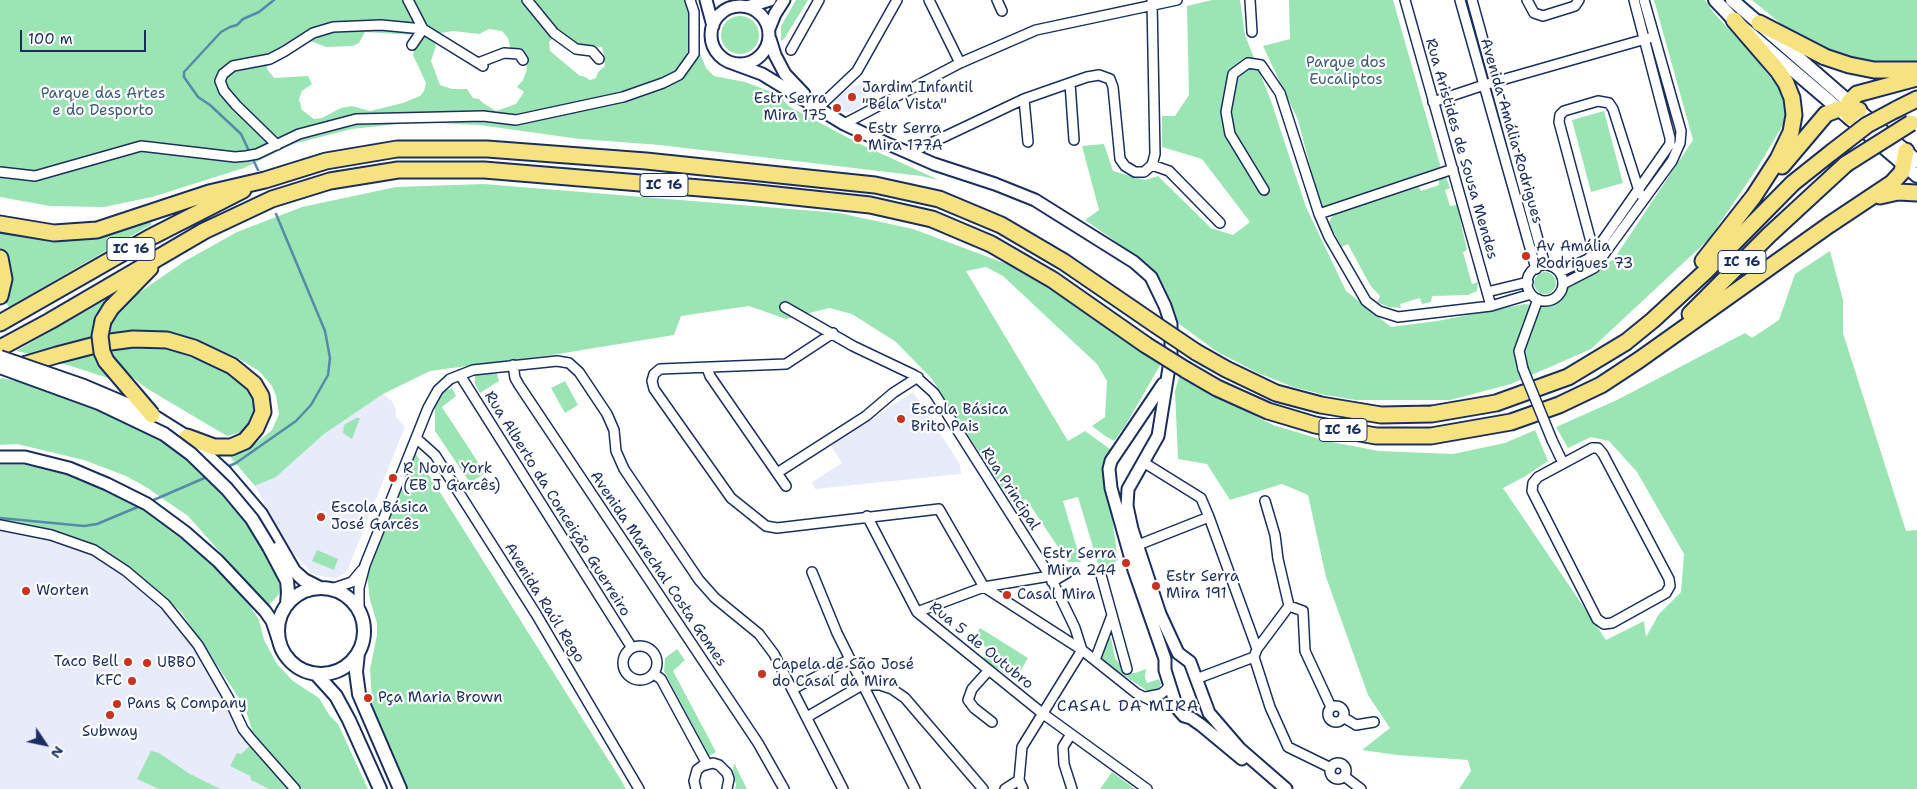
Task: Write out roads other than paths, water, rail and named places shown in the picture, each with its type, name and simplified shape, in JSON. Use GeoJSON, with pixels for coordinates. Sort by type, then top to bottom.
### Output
{"type":"FeatureCollection","features":[{"type":"Feature","properties":{"kind":"highway"},"geometry":{"type":"LineString","coordinates":[[1734,20],[1782,77],[1794,106],[1793,125],[1787,143],[1754,196]]}},
{"type":"Feature","properties":{"kind":"highway"},"geometry":{"type":"LineString","coordinates":[[1759,23],[1825,57],[1849,65],[1874,70],[1917,70]]}},
{"type":"Feature","properties":{"kind":"highway"},"geometry":{"type":"LineString","coordinates":[[1653,320],[1721,239],[1754,196],[1822,118],[1832,111],[1849,110],[1854,96],[1860,92],[1917,78]]}},
{"type":"Feature","properties":{"kind":"highway","name":"IC 16"},"geometry":{"type":"LineString","coordinates":[[0,324],[149,238],[265,180],[326,162],[396,149],[487,149],[646,162],[875,185],[939,200],[1001,225],[1064,262],[1196,352],[1276,393],[1321,405],[1380,414],[1432,414],[1496,403],[1568,377],[1626,342],[1706,271],[1793,184],[1867,125],[1917,100]]}},
{"type":"Feature","properties":{"kind":"highway","name":"IC 16"},"geometry":{"type":"LineString","coordinates":[[0,348],[204,231],[272,199],[330,181],[398,170],[484,170],[748,192],[870,205],[932,220],[991,244],[1053,280],[1146,345],[1186,370],[1217,388],[1268,411],[1316,425],[1376,436],[1431,436],[1511,422],[1559,405],[1601,385],[1639,360],[1703,302],[1768,235],[1846,164],[1914,121]]}},
{"type":"Feature","properties":{"kind":"highway"},"geometry":{"type":"LineString","coordinates":[[1639,360],[1896,180],[1909,159]]}},
{"type":"Feature","properties":{"kind":"highway"},"geometry":{"type":"LineString","coordinates":[[0,224],[54,233],[97,230],[209,193],[265,180]]}},
{"type":"Feature","properties":{"kind":"highway"},"geometry":{"type":"LineString","coordinates":[[1862,203],[1875,197],[1898,192],[1917,193]]}},
{"type":"Feature","properties":{"kind":"highway"},"geometry":{"type":"LineString","coordinates":[[152,415],[106,361],[102,352],[100,336],[103,320],[112,308],[163,254]]}},
{"type":"Feature","properties":{"kind":"highway"},"geometry":{"type":"LineString","coordinates":[[0,258],[4,279],[0,296]]}},
{"type":"Feature","properties":{"kind":"highway"},"geometry":{"type":"LineString","coordinates":[[0,372],[57,355],[133,339],[167,340],[194,348],[232,366],[254,384],[261,396],[263,412],[256,428],[245,440],[231,447],[214,447],[187,437]]}},
{"type":"Feature","properties":{"kind":"main road"},"geometry":{"type":"LineString","coordinates":[[1715,0],[1734,20],[1909,159],[1917,176]]}},
{"type":"Feature","properties":{"kind":"main road"},"geometry":{"type":"LineString","coordinates":[[1732,0],[1759,23],[1849,110]]}},
{"type":"Feature","properties":{"kind":"main road"},"geometry":{"type":"LineString","coordinates":[[0,357],[84,386],[152,415],[187,437],[242,490],[261,514],[287,580],[287,604]]}},
{"type":"Feature","properties":{"kind":"main road"},"geometry":{"type":"LineString","coordinates":[[0,367],[122,412],[164,434],[191,454],[227,490],[294,571],[304,580],[350,600],[359,611],[363,624],[363,637],[356,672],[358,694],[400,789]]}},
{"type":"Feature","properties":{"kind":"main road"},"geometry":{"type":"LineString","coordinates":[[326,589],[307,590],[295,596],[287,604],[281,614],[278,625],[278,638],[283,652],[291,662],[303,670],[316,674],[329,673],[341,669],[351,661],[359,650]]}},
{"type":"Feature","properties":{"kind":"main road"},"geometry":{"type":"LineString","coordinates":[[316,674],[336,696],[380,789]]}},
{"type":"Feature","properties":{"kind":"street"},"geometry":{"type":"LineString","coordinates":[[408,0],[423,28]]}},
{"type":"Feature","properties":{"kind":"street"},"geometry":{"type":"LineString","coordinates":[[527,0],[554,33],[576,49],[592,51],[600,59]]}},
{"type":"Feature","properties":{"kind":"street"},"geometry":{"type":"LineString","coordinates":[[0,172],[35,176],[140,146],[235,157],[246,156],[257,154],[299,134],[356,119],[483,116],[516,120],[623,97],[663,83],[679,75],[694,54],[694,12],[690,0]]}},
{"type":"Feature","properties":{"kind":"street"},"geometry":{"type":"LineString","coordinates":[[706,0],[713,26]]}},
{"type":"Feature","properties":{"kind":"street"},"geometry":{"type":"LineString","coordinates":[[770,0],[739,4],[722,12],[713,26],[711,36],[717,53],[732,63],[762,74],[844,124],[952,171],[995,184],[1035,200],[1134,262],[1151,277],[1171,324],[1171,354],[1158,436],[1131,481],[1128,489],[1127,506],[1160,614],[1178,653],[1190,662],[1205,706],[1240,749],[1285,789]]}},
{"type":"Feature","properties":{"kind":"street"},"geometry":{"type":"LineString","coordinates":[[732,63],[752,62],[764,52],[775,14],[784,0]]}},
{"type":"Feature","properties":{"kind":"street"},"geometry":{"type":"LineString","coordinates":[[791,50],[819,0]]}},
{"type":"Feature","properties":{"kind":"street"},"geometry":{"type":"LineString","coordinates":[[818,108],[857,71],[897,0]]}},
{"type":"Feature","properties":{"kind":"street"},"geometry":{"type":"LineString","coordinates":[[929,0],[960,63]]}},
{"type":"Feature","properties":{"kind":"street"},"geometry":{"type":"LineString","coordinates":[[997,0],[1002,11]]}},
{"type":"Feature","properties":{"kind":"street"},"geometry":{"type":"LineString","coordinates":[[844,124],[960,63],[1036,30],[1152,2],[1177,0]]}},
{"type":"Feature","properties":{"kind":"street"},"geometry":{"type":"LineString","coordinates":[[1250,0],[1252,32]]}},
{"type":"Feature","properties":{"kind":"street","name":"Rua Aristides de Sousa Mendes"},"geometry":{"type":"LineString","coordinates":[[1405,0],[1491,306]]}},
{"type":"Feature","properties":{"kind":"street","name":"Avenida Amália Rodrigues"},"geometry":{"type":"LineString","coordinates":[[1460,0],[1536,268]]}},
{"type":"Feature","properties":{"kind":"street","name":"Avenida Amália Rodrigues"},"geometry":{"type":"LineString","coordinates":[[1472,0],[1545,265]]}},
{"type":"Feature","properties":{"kind":"street"},"geometry":{"type":"LineString","coordinates":[[1527,0],[1534,13],[1543,16],[1575,6],[1579,0]]}},
{"type":"Feature","properties":{"kind":"street"},"geometry":{"type":"LineString","coordinates":[[1563,284],[1594,268],[1676,154],[1681,131],[1650,38],[1634,0]]}},
{"type":"Feature","properties":{"kind":"street"},"geometry":{"type":"LineString","coordinates":[[1560,272],[1588,259],[1594,253],[1667,150],[1670,138],[1644,0]]}},
{"type":"Feature","properties":{"kind":"street"},"geometry":{"type":"LineString","coordinates":[[910,153],[1024,99],[1099,75],[1110,79],[1113,87],[1120,159],[1125,166],[1135,172],[1144,172],[1152,165],[1155,154],[1152,2]]}},
{"type":"Feature","properties":{"kind":"street"},"geometry":{"type":"LineString","coordinates":[[739,4],[761,15],[769,34],[774,55],[785,74],[818,108]]}},
{"type":"Feature","properties":{"kind":"street"},"geometry":{"type":"LineString","coordinates":[[277,144],[236,105],[224,91],[220,81],[223,74],[233,66],[270,59],[313,33],[333,27],[382,25],[423,28],[481,65],[504,53],[519,54],[523,60]]}},
{"type":"Feature","properties":{"kind":"street"},"geometry":{"type":"LineString","coordinates":[[412,45],[423,28]]}},
{"type":"Feature","properties":{"kind":"street"},"geometry":{"type":"LineString","coordinates":[[1433,102],[1484,85],[1650,38]]}},
{"type":"Feature","properties":{"kind":"street"},"geometry":{"type":"LineString","coordinates":[[1264,190],[1230,134],[1226,112],[1233,74],[1248,63],[1261,65],[1280,94],[1319,214],[1329,237],[1366,301],[1379,311],[1398,317],[1491,306],[1534,297],[1549,300],[1559,294],[1563,284],[1560,272],[1545,265],[1536,268],[1530,274],[1528,282],[1534,297],[1519,351],[1523,369],[1563,462]]}},
{"type":"Feature","properties":{"kind":"street"},"geometry":{"type":"LineString","coordinates":[[1070,83],[1074,140]]}},
{"type":"Feature","properties":{"kind":"street"},"geometry":{"type":"LineString","coordinates":[[1024,99],[1028,142]]}},
{"type":"Feature","properties":{"kind":"street"},"geometry":{"type":"LineString","coordinates":[[1594,253],[1559,122],[1560,116],[1564,112],[1598,101],[1609,102],[1613,109],[1637,191],[1644,201]]}},
{"type":"Feature","properties":{"kind":"street"},"geometry":{"type":"LineString","coordinates":[[1152,165],[1169,171],[1220,223]]}},
{"type":"Feature","properties":{"kind":"street"},"geometry":{"type":"LineString","coordinates":[[1319,214],[1452,169]]}},
{"type":"Feature","properties":{"kind":"street"},"geometry":{"type":"LineString","coordinates":[[1487,292],[1528,282]]}},
{"type":"Feature","properties":{"kind":"street","name":"Rua Principal"},"geometry":{"type":"LineString","coordinates":[[785,307],[853,346],[918,377],[934,393],[1051,579],[1075,628],[1082,650]]}},
{"type":"Feature","properties":{"kind":"street"},"geometry":{"type":"LineString","coordinates":[[833,333],[786,364],[660,370],[654,374],[652,381],[654,389],[731,498],[766,526],[777,528],[939,509],[984,587],[1082,650],[1143,697],[1178,708]]}},
{"type":"Feature","properties":{"kind":"street"},"geometry":{"type":"LineString","coordinates":[[359,611],[360,588],[366,565],[428,408],[438,390],[450,379],[474,370],[513,365],[564,362],[579,372],[611,420],[616,451],[624,469],[705,588],[724,606],[754,629],[767,644],[793,689],[843,789]]}},
{"type":"Feature","properties":{"kind":"street","name":"Avenida Marechal Costa Gomes"},"geometry":{"type":"LineString","coordinates":[[513,365],[515,378],[519,385],[758,743],[784,789]]}},
{"type":"Feature","properties":{"kind":"street"},"geometry":{"type":"LineString","coordinates":[[707,368],[710,376],[786,486]]}},
{"type":"Feature","properties":{"kind":"street","name":"Rua Alberto da Conceição Guerreiro"},"geometry":{"type":"LineString","coordinates":[[460,375],[632,648]]}},
{"type":"Feature","properties":{"kind":"street"},"geometry":{"type":"LineString","coordinates":[[777,474],[866,416],[893,393],[918,377]]}},
{"type":"Feature","properties":{"kind":"street"},"geometry":{"type":"LineString","coordinates":[[1166,380],[1111,461],[1109,469],[1116,510],[1134,570],[1165,659],[1164,670],[1178,708],[1184,716],[1191,718],[1236,755],[1285,789]]}},
{"type":"Feature","properties":{"kind":"street"},"geometry":{"type":"LineString","coordinates":[[1137,423],[1150,424],[1156,428],[1158,436]]}},
{"type":"Feature","properties":{"kind":"street","name":"Avenida Raúl Rego"},"geometry":{"type":"LineString","coordinates":[[416,438],[435,455],[536,614],[639,789]]}},
{"type":"Feature","properties":{"kind":"street"},"geometry":{"type":"LineString","coordinates":[[1592,448],[1598,448],[1603,454],[1669,579],[1670,586],[1666,593],[1612,623],[1604,624],[1597,619],[1532,491],[1533,483],[1538,477],[1563,462],[1592,448]]}},
{"type":"Feature","properties":{"kind":"street"},"geometry":{"type":"LineString","coordinates":[[0,457],[25,457],[69,468],[147,504],[185,532],[218,561],[265,611],[272,621],[278,638]]}},
{"type":"Feature","properties":{"kind":"street"},"geometry":{"type":"LineString","coordinates":[[1143,462],[1201,498],[1256,653],[1270,707],[1288,747],[1331,768],[1337,763],[1342,764],[1346,771],[1344,776],[1361,789]]}},
{"type":"Feature","properties":{"kind":"street"},"geometry":{"type":"LineString","coordinates":[[1110,477],[1115,484],[1123,485],[1131,481]]}},
{"type":"Feature","properties":{"kind":"street"},"geometry":{"type":"LineString","coordinates":[[1196,679],[1256,653],[1289,606],[1278,559],[1275,535],[1265,501]]}},
{"type":"Feature","properties":{"kind":"street","name":"Rua 5 de Outubro"},"geometry":{"type":"LineString","coordinates":[[867,516],[917,612],[1042,713],[1147,789]]}},
{"type":"Feature","properties":{"kind":"street"},"geometry":{"type":"LineString","coordinates":[[1138,545],[1209,517]]}},
{"type":"Feature","properties":{"kind":"street"},"geometry":{"type":"LineString","coordinates":[[0,525],[51,535],[94,550],[126,571],[165,604],[198,645],[229,699],[243,729],[295,789]]}},
{"type":"Feature","properties":{"kind":"street"},"geometry":{"type":"LineString","coordinates":[[326,589],[352,582],[366,565]]}},
{"type":"Feature","properties":{"kind":"street"},"geometry":{"type":"LineString","coordinates":[[812,572],[836,633],[915,789]]}},
{"type":"Feature","properties":{"kind":"street"},"geometry":{"type":"LineString","coordinates":[[917,612],[984,587],[1051,579],[1067,572]]}},
{"type":"Feature","properties":{"kind":"street"},"geometry":{"type":"LineString","coordinates":[[1101,575],[1127,670]]}},
{"type":"Feature","properties":{"kind":"street"},"geometry":{"type":"LineString","coordinates":[[1289,606],[1303,611],[1305,651],[1331,707],[1341,708],[1344,712],[1344,717],[1356,725],[1374,722]]}},
{"type":"Feature","properties":{"kind":"street"},"geometry":{"type":"LineString","coordinates":[[1095,660],[1112,615]]}},
{"type":"Feature","properties":{"kind":"street"},"geometry":{"type":"LineString","coordinates":[[643,646],[654,652],[658,662],[654,674],[646,680],[630,677],[626,672],[624,659],[632,648],[643,646]]}},
{"type":"Feature","properties":{"kind":"street"},"geometry":{"type":"LineString","coordinates":[[1005,789],[1021,785],[1022,747],[1082,650]]}},
{"type":"Feature","properties":{"kind":"street"},"geometry":{"type":"LineString","coordinates":[[1165,659],[1170,655],[1178,653]]}},
{"type":"Feature","properties":{"kind":"street"},"geometry":{"type":"LineString","coordinates":[[793,689],[850,659]]}},
{"type":"Feature","properties":{"kind":"street"},"geometry":{"type":"LineString","coordinates":[[989,670],[972,689],[968,700],[974,708],[992,722]]}},
{"type":"Feature","properties":{"kind":"street"},"geometry":{"type":"LineString","coordinates":[[654,674],[660,679],[707,764]]}},
{"type":"Feature","properties":{"kind":"street"},"geometry":{"type":"LineString","coordinates":[[1143,697],[1150,698],[1160,694],[1167,690],[1169,684]]}},
{"type":"Feature","properties":{"kind":"street"},"geometry":{"type":"LineString","coordinates":[[807,717],[862,685],[880,685],[892,689],[904,698],[983,789]]}},
{"type":"Feature","properties":{"kind":"street"},"geometry":{"type":"LineString","coordinates":[[1191,718],[1197,717],[1203,712],[1205,706]]}},
{"type":"Feature","properties":{"kind":"street"},"geometry":{"type":"LineString","coordinates":[[1071,734],[1063,747],[1064,764],[1072,789]]}},
{"type":"Feature","properties":{"kind":"street"},"geometry":{"type":"LineString","coordinates":[[696,789],[694,781],[697,770],[707,764],[724,768],[729,778],[727,789]]}},
{"type":"Feature","properties":{"kind":"waterway"},"geometry":{"type":"LineString","coordinates":[[258,170],[241,134],[210,105],[198,97],[184,77],[184,72],[221,32],[259,12],[274,0]]}},
{"type":"Feature","properties":{"kind":"waterway"},"geometry":{"type":"LineString","coordinates":[[227,467],[236,463],[296,421],[311,405],[328,375],[330,358],[325,331],[276,214]]}},
{"type":"Feature","properties":{"kind":"waterway"},"geometry":{"type":"LineString","coordinates":[[149,502],[209,476]]}},
{"type":"Feature","properties":{"kind":"waterway"},"geometry":{"type":"LineString","coordinates":[[0,518],[84,526],[97,524],[140,506]]}},
{"type":"Feature","properties":{"kind":"place","name":"Jardim Infantil \"Bela Vista\""},"geometry":{"type":"Point","coordinates":[852,97]}},
{"type":"Feature","properties":{"kind":"place","name":"Estr Serra Mira 175"},"geometry":{"type":"Point","coordinates":[837,108]}},
{"type":"Feature","properties":{"kind":"place","name":"Estr Serra Mira 177A"},"geometry":{"type":"Point","coordinates":[858,138]}},
{"type":"Feature","properties":{"kind":"place","name":"Av Amália Rodrigues 73"},"geometry":{"type":"Point","coordinates":[1526,256]}},
{"type":"Feature","properties":{"kind":"place","name":"Escola Básica Brito Pais"},"geometry":{"type":"Point","coordinates":[901,419]}},
{"type":"Feature","properties":{"kind":"place","name":"R Nova York (EB J Garcês)"},"geometry":{"type":"Point","coordinates":[393,478]}},
{"type":"Feature","properties":{"kind":"place","name":"Escola Básica José Garcês"},"geometry":{"type":"Point","coordinates":[321,517]}},
{"type":"Feature","properties":{"kind":"place","name":"Estr Serra Mira 244"},"geometry":{"type":"Point","coordinates":[1126,563]}},
{"type":"Feature","properties":{"kind":"place","name":"Estr Serra Mira 191"},"geometry":{"type":"Point","coordinates":[1156,586]}},
{"type":"Feature","properties":{"kind":"place","name":"Worten"},"geometry":{"type":"Point","coordinates":[26,591]}},
{"type":"Feature","properties":{"kind":"place","name":"Casal Mira"},"geometry":{"type":"Point","coordinates":[1007,595]}},
{"type":"Feature","properties":{"kind":"place","name":"Taco Bell"},"geometry":{"type":"Point","coordinates":[128,662]}},
{"type":"Feature","properties":{"kind":"place","name":"UBBO"},"geometry":{"type":"Point","coordinates":[147,663]}},
{"type":"Feature","properties":{"kind":"place","name":"Capela de São José do Casal da Mira"},"geometry":{"type":"Point","coordinates":[762,674]}},
{"type":"Feature","properties":{"kind":"place","name":"KFC"},"geometry":{"type":"Point","coordinates":[132,681]}},
{"type":"Feature","properties":{"kind":"place","name":"Pça Maria Brown"},"geometry":{"type":"Point","coordinates":[368,698]}},
{"type":"Feature","properties":{"kind":"place","name":"Pans & Company"},"geometry":{"type":"Point","coordinates":[117,704]}},
{"type":"Feature","properties":{"kind":"place","name":"Subway"},"geometry":{"type":"Point","coordinates":[110,715]}},
{"type":"Feature","properties":{"kind":"district","name":"CASAL DA MIRA"},"geometry":{"type":"Point","coordinates":[1128,707]}},
{"type":"Feature","properties":{"kind":"park label","name":"Parque dos Eucaliptos"},"geometry":{"type":"Point","coordinates":[1346,72]}},
{"type":"Feature","properties":{"kind":"park label","name":"Parque das Artes e do Desporto"},"geometry":{"type":"Point","coordinates":[103,102]}}]}
